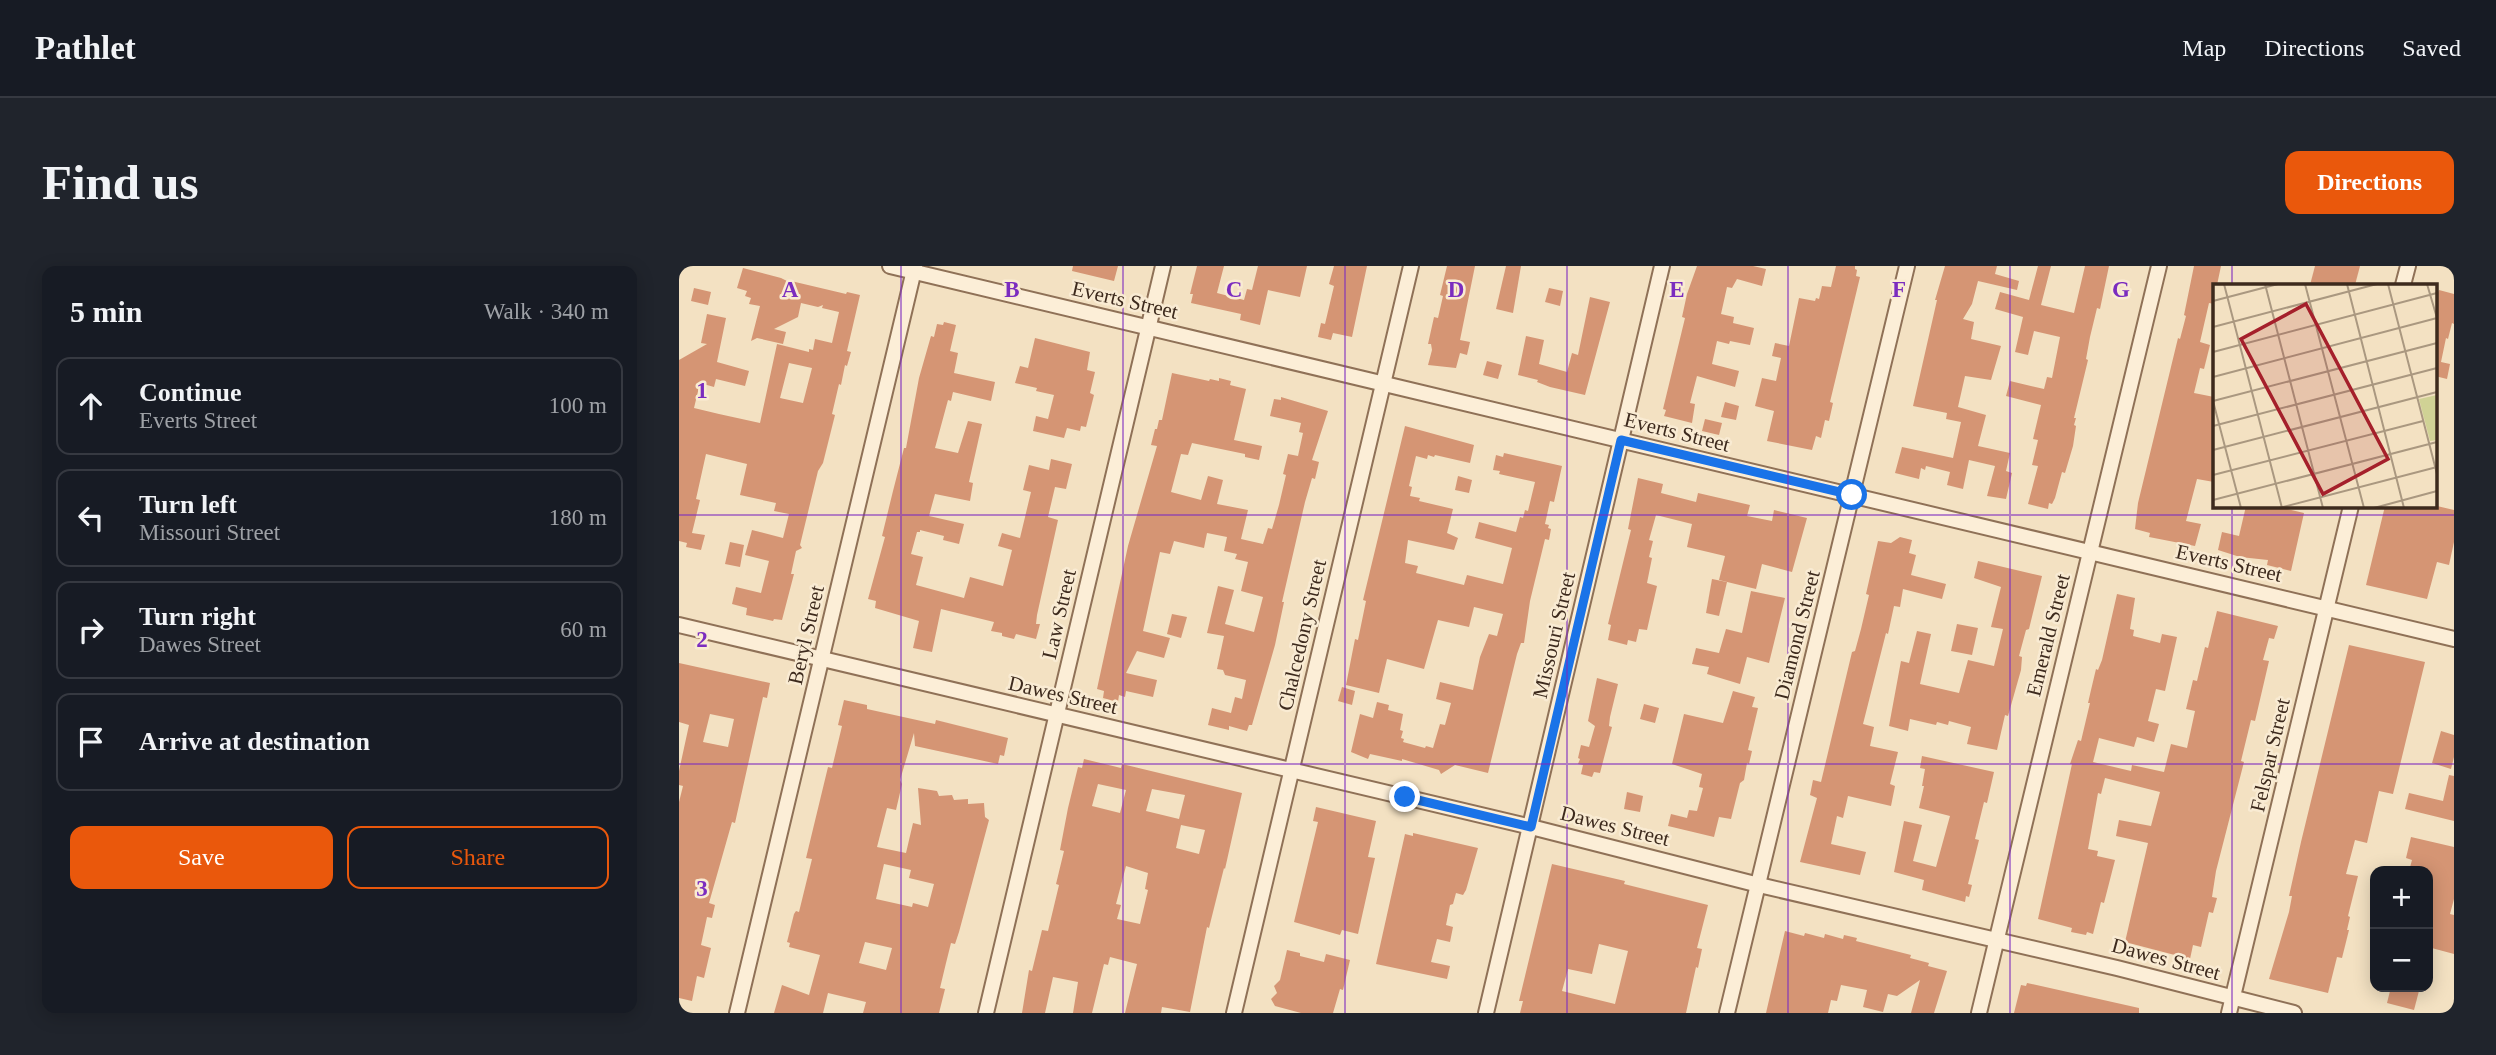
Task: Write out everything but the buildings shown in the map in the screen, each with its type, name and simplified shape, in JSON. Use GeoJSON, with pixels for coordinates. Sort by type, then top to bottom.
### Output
{"type":"FeatureCollection","features":[{"type":"Feature","properties":{"kind":"street","name":"Everts Street"},"geometry":{"type":"LineString","coordinates":[[890,266],[915,269],[2454,639]]}},
{"type":"Feature","properties":{"kind":"street","name":"Law Street"},"geometry":{"type":"LineString","coordinates":[[986,1013],[1163,266]]}},
{"type":"Feature","properties":{"kind":"street","name":"Chalcedony Street"},"geometry":{"type":"LineString","coordinates":[[1234,1013],[1411,266]]}},
{"type":"Feature","properties":{"kind":"street","name":"Missouri Street"},"geometry":{"type":"LineString","coordinates":[[1486,1013],[1662,266]]}},
{"type":"Feature","properties":{"kind":"street","name":"Diamond Street"},"geometry":{"type":"LineString","coordinates":[[1727,1013],[1907,266]]}},
{"type":"Feature","properties":{"kind":"street","name":"Emerald Street"},"geometry":{"type":"LineString","coordinates":[[1979,1013],[2158,266]]}},
{"type":"Feature","properties":{"kind":"street"},"geometry":{"type":"LineString","coordinates":[[2403,284],[2408,266]]}},
{"type":"Feature","properties":{"kind":"street","name":"Beryl Street"},"geometry":{"type":"LineString","coordinates":[[737,1013],[915,269]]}},
{"type":"Feature","properties":{"kind":"street","name":"Felspar Street"},"geometry":{"type":"LineString","coordinates":[[2231,1006],[2351,508]]}},
{"type":"Feature","properties":{"kind":"street","name":"Dawes Street"},"geometry":{"type":"LineString","coordinates":[[679,625],[1531,827],[1759,885],[2116,968],[2231,1006],[2294,1013]]}},
{"type":"Feature","properties":{"kind":"route"},"geometry":{"type":"LineString","coordinates":[[1405,797],[1531,827],[1621,440],[1852,495]]}}]}
